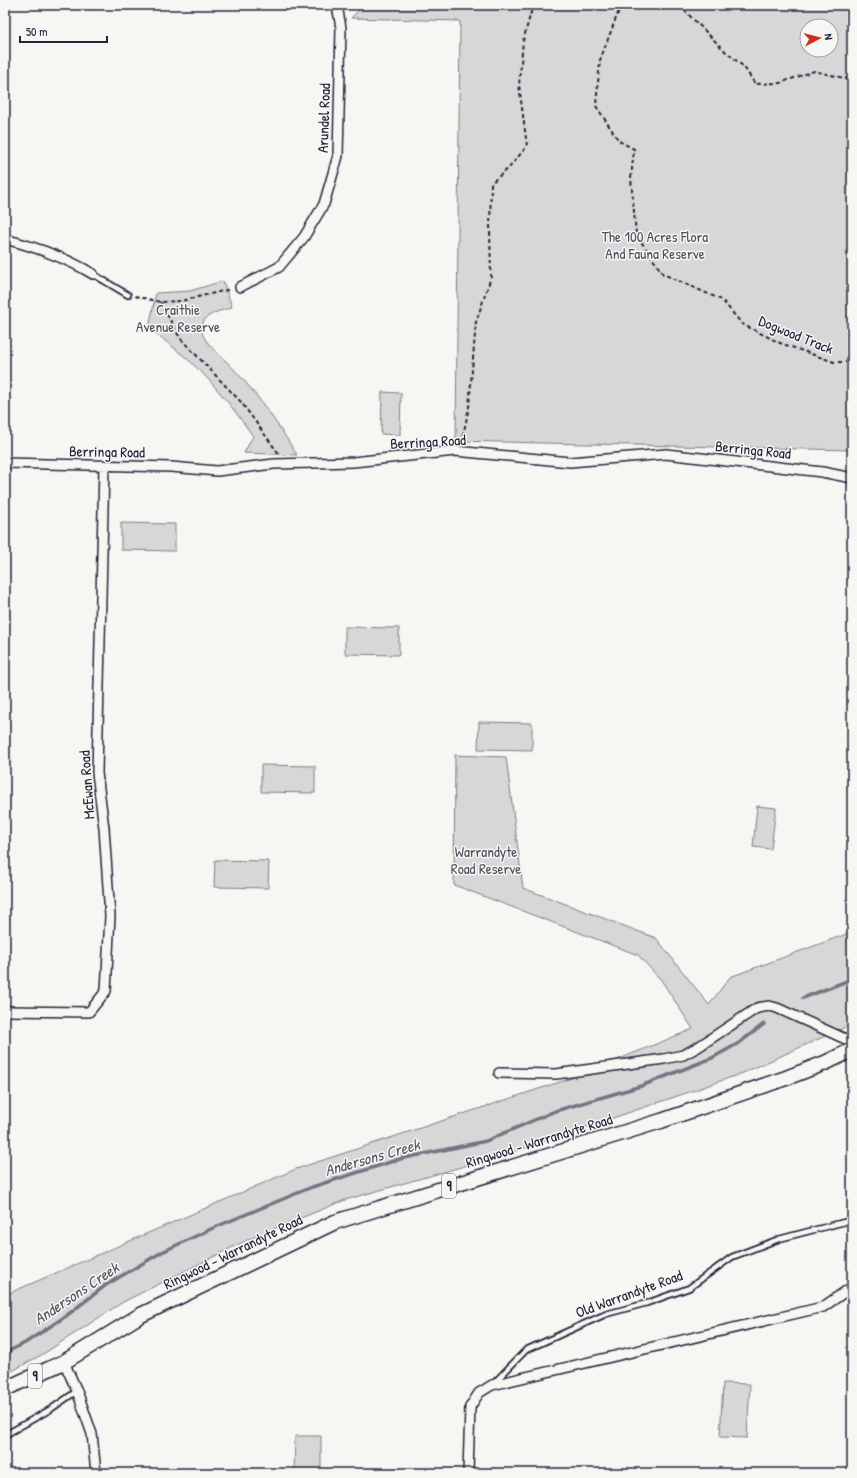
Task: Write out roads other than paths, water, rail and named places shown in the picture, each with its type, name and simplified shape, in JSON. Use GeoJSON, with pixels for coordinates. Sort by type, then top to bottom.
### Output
{"type":"FeatureCollection","features":[{"type":"Feature","properties":{"kind":"main road","name":"Ringwood - Warrandyte Road"},"geometry":{"type":"LineString","coordinates":[[5,1389],[64,1362],[139,1316],[335,1222],[661,1121],[786,1078],[825,1063],[852,1050]]}},
{"type":"Feature","properties":{"kind":"street","name":"Arundel Road"},"geometry":{"type":"LineString","coordinates":[[240,287],[279,267],[304,237],[324,204],[338,156],[341,28],[337,5]]}},
{"type":"Feature","properties":{"kind":"street"},"geometry":{"type":"LineString","coordinates":[[5,239],[29,245],[61,257],[75,263],[93,274]]}},
{"type":"Feature","properties":{"kind":"street","name":"Berringa Road"},"geometry":{"type":"LineString","coordinates":[[5,463],[171,467],[217,471],[286,464],[353,462],[455,451],[570,462],[666,454],[822,472],[852,478]]}},
{"type":"Feature","properties":{"kind":"street","name":"McEwan Road"},"geometry":{"type":"LineString","coordinates":[[5,1011],[89,1012],[106,991],[110,916],[104,828],[97,773],[104,466]]}},
{"type":"Feature","properties":{"kind":"street"},"geometry":{"type":"LineString","coordinates":[[499,1073],[556,1074],[683,1055],[698,1047],[757,1008],[769,1006],[777,1008],[852,1042]]}},
{"type":"Feature","properties":{"kind":"street","name":"Old Warrandyte Road"},"geometry":{"type":"LineString","coordinates":[[468,1473],[470,1407],[479,1394],[492,1385],[823,1307],[852,1287]]}},
{"type":"Feature","properties":{"kind":"street"},"geometry":{"type":"LineString","coordinates":[[64,1362],[77,1391],[92,1434],[96,1473]]}},
{"type":"Feature","properties":{"kind":"lane"},"geometry":{"type":"LineString","coordinates":[[93,274],[128,295]]}},
{"type":"Feature","properties":{"kind":"lane","name":"Old Warrandyte Road"},"geometry":{"type":"LineString","coordinates":[[492,1385],[526,1350],[606,1314],[647,1303],[689,1288],[732,1258],[779,1239],[852,1220]]}},
{"type":"Feature","properties":{"kind":"lane"},"geometry":{"type":"LineString","coordinates":[[5,1435],[51,1409],[77,1391]]}},
{"type":"Feature","properties":{"kind":"waterway","name":"Andersons Creek"},"geometry":{"type":"LineString","coordinates":[[803,998],[852,979]]}},
{"type":"Feature","properties":{"kind":"waterway","name":"Andersons Creek"},"geometry":{"type":"LineString","coordinates":[[5,1353],[25,1343],[66,1316],[106,1285],[162,1252],[213,1228],[312,1187],[400,1159],[486,1141],[555,1111],[641,1086],[712,1058],[739,1043],[764,1024]]}},
{"type":"Feature","properties":{"kind":"park label","name":"The 100 Acres Flora And Fauna Reserve"},"geometry":{"type":"Point","coordinates":[655,246]}},
{"type":"Feature","properties":{"kind":"park label","name":"Craithie Avenue Reserve"},"geometry":{"type":"Point","coordinates":[178,318]}},
{"type":"Feature","properties":{"kind":"park label","name":"Warrandyte Road Reserve"},"geometry":{"type":"Point","coordinates":[486,860]}}]}
